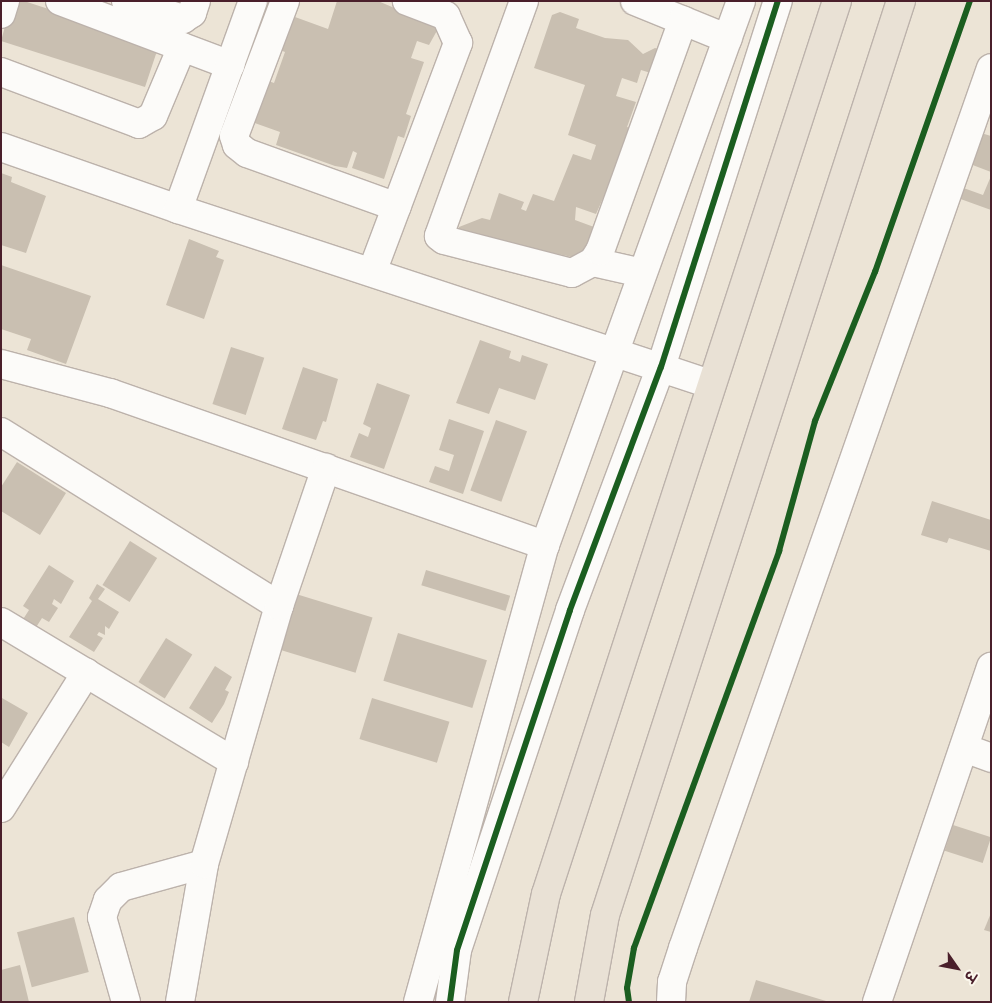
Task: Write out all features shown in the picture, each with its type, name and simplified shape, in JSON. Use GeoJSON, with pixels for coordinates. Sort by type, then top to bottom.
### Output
{"type":"FeatureCollection","features":[{"type":"Feature","properties":{"kind":"main road"},"geometry":{"type":"LineString","coordinates":[[523,1002],[546,894],[710,384],[837,1]]}},
{"type":"Feature","properties":{"kind":"main road"},"geometry":{"type":"LineString","coordinates":[[590,1002],[605,915],[901,1]]}},
{"type":"Feature","properties":{"kind":"street"},"geometry":{"type":"LineString","coordinates":[[1,14],[5,1]]}},
{"type":"Feature","properties":{"kind":"street"},"geometry":{"type":"LineString","coordinates":[[60,1],[230,65]]}},
{"type":"Feature","properties":{"kind":"street"},"geometry":{"type":"LineString","coordinates":[[126,1],[183,19],[192,12],[196,1]]}},
{"type":"Feature","properties":{"kind":"street"},"geometry":{"type":"LineString","coordinates":[[178,209],[253,1]]}},
{"type":"Feature","properties":{"kind":"street"},"geometry":{"type":"LineString","coordinates":[[285,1],[234,136],[237,145],[246,153],[397,207]]}},
{"type":"Feature","properties":{"kind":"street"},"geometry":{"type":"LineString","coordinates":[[372,272],[458,43],[446,16],[407,1]]}},
{"type":"Feature","properties":{"kind":"street"},"geometry":{"type":"LineString","coordinates":[[524,1],[439,236],[444,240],[572,273],[593,262],[600,251],[683,21]]}},
{"type":"Feature","properties":{"kind":"street"},"geometry":{"type":"LineString","coordinates":[[635,1],[728,39]]}},
{"type":"Feature","properties":{"kind":"street"},"geometry":{"type":"LineString","coordinates":[[418,1002],[545,545],[613,350],[741,1]]}},
{"type":"Feature","properties":{"kind":"street"},"geometry":{"type":"LineString","coordinates":[[450,1002],[457,950],[548,676],[661,367],[778,1]]}},
{"type":"Feature","properties":{"kind":"street"},"geometry":{"type":"LineString","coordinates":[[1,72],[139,124],[153,116],[182,47]]}},
{"type":"Feature","properties":{"kind":"street"},"geometry":{"type":"LineString","coordinates":[[671,1002],[672,982],[683,948],[991,68]]}},
{"type":"Feature","properties":{"kind":"street"},"geometry":{"type":"LineString","coordinates":[[1,147],[178,209],[613,350],[710,384]]}},
{"type":"Feature","properties":{"kind":"street"},"geometry":{"type":"LineString","coordinates":[[593,262],[642,274]]}},
{"type":"Feature","properties":{"kind":"street"},"geometry":{"type":"LineString","coordinates":[[1,364],[110,393],[545,545]]}},
{"type":"Feature","properties":{"kind":"street"},"geometry":{"type":"LineString","coordinates":[[1,432],[279,606]]}},
{"type":"Feature","properties":{"kind":"street"},"geometry":{"type":"LineString","coordinates":[[180,1002],[204,864],[279,606],[326,468]]}},
{"type":"Feature","properties":{"kind":"street"},"geometry":{"type":"LineString","coordinates":[[1,622],[234,762]]}},
{"type":"Feature","properties":{"kind":"street"},"geometry":{"type":"LineString","coordinates":[[877,1002],[991,667]]}},
{"type":"Feature","properties":{"kind":"street"},"geometry":{"type":"LineString","coordinates":[[1,808],[86,673]]}},
{"type":"Feature","properties":{"kind":"street"},"geometry":{"type":"LineString","coordinates":[[964,748],[991,758]]}},
{"type":"Feature","properties":{"kind":"street"},"geometry":{"type":"LineString","coordinates":[[126,1002],[102,917],[108,900],[121,887],[204,864]]}},
{"type":"Feature","properties":{"kind":"building"},"geometry":{"type":"Polygon","coordinates":[[[12,1],[24,1],[159,45],[145,87],[1,41],[12,1]]]}},
{"type":"Feature","properties":{"kind":"building"},"geometry":{"type":"Polygon","coordinates":[[[337,1],[378,1],[439,27],[429,45],[417,41],[411,58],[424,62],[406,114],[411,116],[404,138],[398,136],[384,179],[352,168],[357,153],[353,151],[347,168],[335,166],[276,145],[280,132],[246,120],[263,79],[274,83],[285,52],[270,46],[280,17],[293,22],[295,17],[328,29],[337,1]]]}},
{"type":"Feature","properties":{"kind":"building"},"geometry":{"type":"Polygon","coordinates":[[[560,12],[579,19],[576,28],[605,38],[628,40],[643,54],[655,48],[662,50],[654,74],[641,70],[637,83],[622,78],[616,96],[636,102],[627,127],[633,129],[624,156],[619,155],[617,161],[622,163],[613,189],[608,187],[596,214],[576,207],[575,220],[594,227],[582,258],[590,261],[458,232],[459,227],[482,218],[490,220],[499,193],[524,202],[521,209],[526,211],[533,194],[554,201],[573,154],[591,160],[596,145],[568,135],[585,85],[534,68],[552,15],[560,12]]]}},
{"type":"Feature","properties":{"kind":"building"},"geometry":{"type":"Polygon","coordinates":[[[981,133],[991,136],[991,172],[970,164],[981,133]]]}},
{"type":"Feature","properties":{"kind":"building"},"geometry":{"type":"Polygon","coordinates":[[[1,173],[12,177],[11,182],[46,196],[26,253],[1,245],[1,173]]]}},
{"type":"Feature","properties":{"kind":"building"},"geometry":{"type":"Polygon","coordinates":[[[991,176],[991,210],[955,197],[958,186],[983,195],[991,176]]]}},
{"type":"Feature","properties":{"kind":"building"},"geometry":{"type":"Polygon","coordinates":[[[189,239],[219,251],[216,257],[224,260],[204,319],[166,305],[189,239]]]}},
{"type":"Feature","properties":{"kind":"building"},"geometry":{"type":"Polygon","coordinates":[[[1,265],[91,296],[66,364],[27,350],[31,339],[1,329],[1,265]]]}},
{"type":"Feature","properties":{"kind":"building"},"geometry":{"type":"Polygon","coordinates":[[[480,340],[511,351],[509,358],[520,362],[522,355],[548,364],[535,400],[499,388],[489,414],[456,403],[480,340]]]}},
{"type":"Feature","properties":{"kind":"building"},"geometry":{"type":"Polygon","coordinates":[[[231,347],[264,358],[246,415],[212,404],[231,347]]]}},
{"type":"Feature","properties":{"kind":"building"},"geometry":{"type":"Polygon","coordinates":[[[303,367],[338,379],[326,422],[323,421],[316,440],[282,429],[303,367]]]}},
{"type":"Feature","properties":{"kind":"building"},"geometry":{"type":"Polygon","coordinates":[[[377,383],[410,395],[384,469],[350,457],[359,433],[368,437],[371,428],[363,424],[377,383]]]}},
{"type":"Feature","properties":{"kind":"building"},"geometry":{"type":"Polygon","coordinates":[[[449,419],[484,431],[463,494],[429,482],[435,466],[449,471],[454,455],[439,450],[449,419]]]}},
{"type":"Feature","properties":{"kind":"building"},"geometry":{"type":"Polygon","coordinates":[[[496,420],[527,431],[501,502],[470,490],[496,420]]]}},
{"type":"Feature","properties":{"kind":"building"},"geometry":{"type":"Polygon","coordinates":[[[17,462],[66,493],[40,535],[1,511],[1,487],[17,462]]]}},
{"type":"Feature","properties":{"kind":"building"},"geometry":{"type":"Polygon","coordinates":[[[932,501],[991,520],[991,551],[949,538],[947,543],[921,535],[932,501]]]}},
{"type":"Feature","properties":{"kind":"building"},"geometry":{"type":"Polygon","coordinates":[[[130,541],[157,558],[130,602],[102,585],[130,541]]]}},
{"type":"Feature","properties":{"kind":"building"},"geometry":{"type":"Polygon","coordinates":[[[49,565],[74,581],[61,604],[54,599],[52,604],[58,608],[49,622],[42,618],[33,632],[20,624],[29,610],[23,606],[49,565]]]}},
{"type":"Feature","properties":{"kind":"building"},"geometry":{"type":"Polygon","coordinates":[[[426,570],[510,596],[505,611],[421,585],[426,570]]]}},
{"type":"Feature","properties":{"kind":"building"},"geometry":{"type":"Polygon","coordinates":[[[97,584],[105,589],[98,599],[119,612],[109,629],[105,626],[105,635],[99,632],[97,635],[103,638],[94,652],[69,637],[92,601],[89,598],[97,584]]]}},
{"type":"Feature","properties":{"kind":"building"},"geometry":{"type":"Polygon","coordinates":[[[296,594],[373,617],[356,673],[279,649],[296,594]]]}},
{"type":"Feature","properties":{"kind":"building"},"geometry":{"type":"Polygon","coordinates":[[[398,633],[487,660],[472,708],[383,681],[398,633]]]}},
{"type":"Feature","properties":{"kind":"building"},"geometry":{"type":"Polygon","coordinates":[[[166,638],[192,654],[165,699],[138,682],[166,638]]]}},
{"type":"Feature","properties":{"kind":"building"},"geometry":{"type":"Polygon","coordinates":[[[215,666],[232,677],[225,690],[229,692],[224,704],[212,723],[189,708],[215,666]]]}},
{"type":"Feature","properties":{"kind":"building"},"geometry":{"type":"Polygon","coordinates":[[[1,693],[2,698],[28,713],[9,747],[1,742],[1,693]]]}},
{"type":"Feature","properties":{"kind":"building"},"geometry":{"type":"Polygon","coordinates":[[[372,698],[449,722],[437,763],[359,739],[372,698]]]}},
{"type":"Feature","properties":{"kind":"building"},"geometry":{"type":"Polygon","coordinates":[[[953,825],[991,837],[983,863],[945,851],[953,825]]]}},
{"type":"Feature","properties":{"kind":"building"},"geometry":{"type":"Polygon","coordinates":[[[991,913],[991,932],[984,930],[991,913]]]}},
{"type":"Feature","properties":{"kind":"building"},"geometry":{"type":"Polygon","coordinates":[[[74,917],[89,972],[32,987],[17,932],[74,917]]]}},
{"type":"Feature","properties":{"kind":"building"},"geometry":{"type":"Polygon","coordinates":[[[20,965],[29,1002],[1,1002],[1,970],[20,965]]]}},
{"type":"Feature","properties":{"kind":"building"},"geometry":{"type":"Polygon","coordinates":[[[756,980],[826,1001],[826,1002],[749,1002],[756,980]]]}},
{"type":"Feature","properties":{"kind":"cycle path"},"geometry":{"type":"LineString","coordinates":[[450,1002],[457,950],[570,610],[661,367],[778,1]]}},
{"type":"Feature","properties":{"kind":"cycle path"},"geometry":{"type":"LineString","coordinates":[[629,1002],[627,988],[634,948],[779,551],[815,421],[875,272],[970,1]]}}]}
